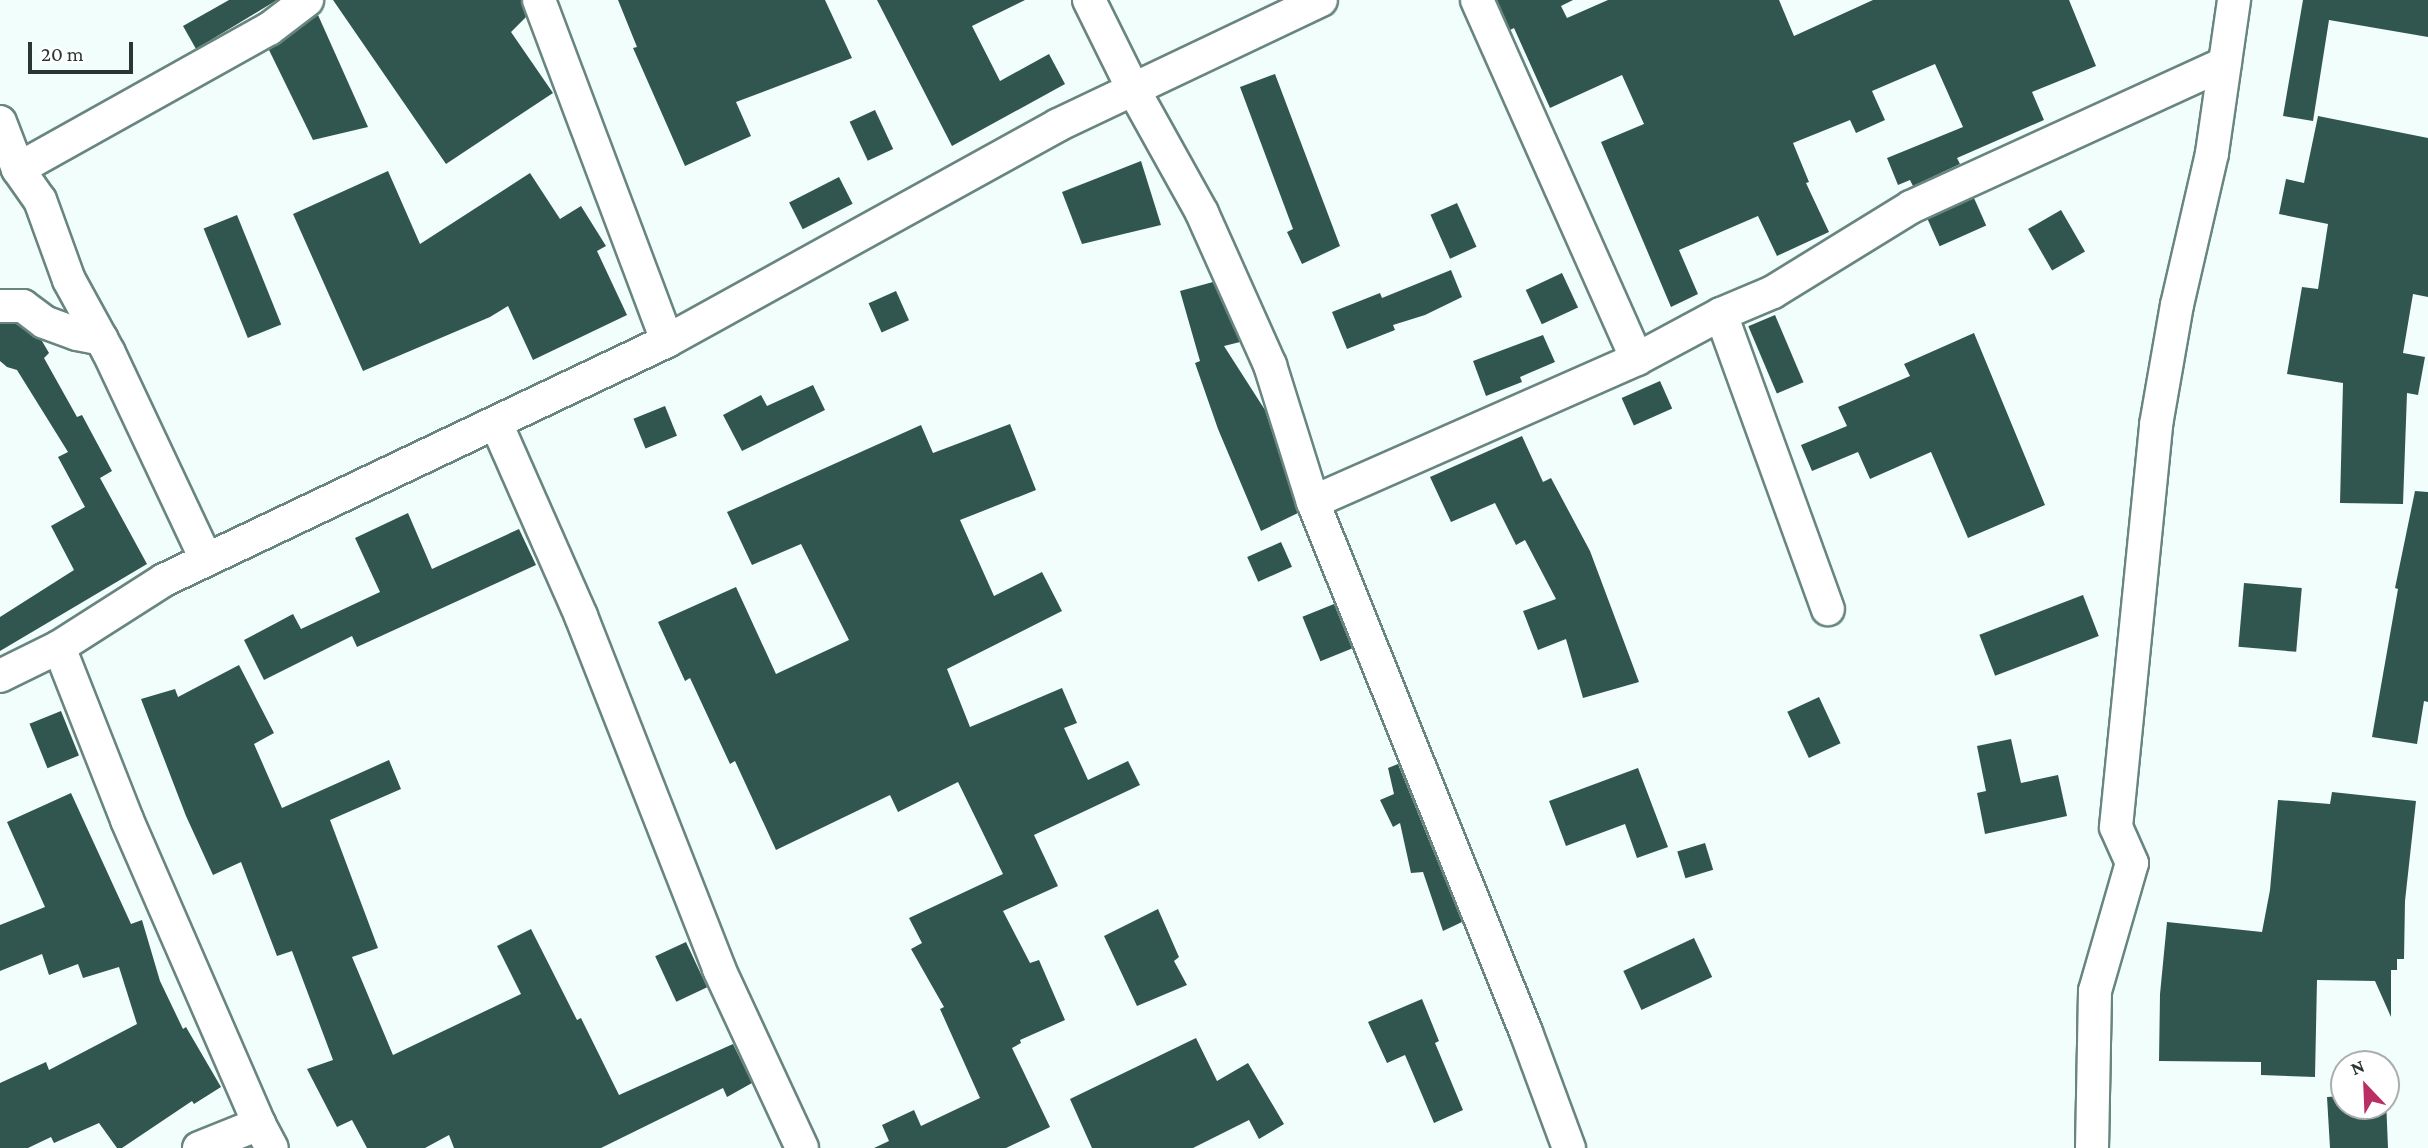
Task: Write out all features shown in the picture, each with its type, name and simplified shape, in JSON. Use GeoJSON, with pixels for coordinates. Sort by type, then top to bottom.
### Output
{"type":"FeatureCollection","features":[{"type":"Feature","properties":{"kind":"street"},"geometry":{"type":"LineString","coordinates":[[18,169],[269,29],[307,0]]}},
{"type":"Feature","properties":{"kind":"street"},"geometry":{"type":"LineString","coordinates":[[539,0],[667,341]]}},
{"type":"Feature","properties":{"kind":"street"},"geometry":{"type":"LineString","coordinates":[[1089,0],[1132,87],[1202,213],[1270,365],[1313,502],[1521,1019],[1569,1148]]}},
{"type":"Feature","properties":{"kind":"street"},"geometry":{"type":"LineString","coordinates":[[0,676],[59,647],[164,580],[667,341],[1132,87],[1321,0]]}},
{"type":"Feature","properties":{"kind":"street"},"geometry":{"type":"LineString","coordinates":[[1477,0],[1637,359]]}},
{"type":"Feature","properties":{"kind":"street"},"geometry":{"type":"LineString","coordinates":[[2092,1148],[2095,991],[2132,863],[2116,827],[2156,425],[2177,305],[2212,153],[2234,0]]}},
{"type":"Feature","properties":{"kind":"street"},"geometry":{"type":"LineString","coordinates":[[1313,502],[1637,359],[1721,314],[1773,292],[1911,207],[2225,64]]}},
{"type":"Feature","properties":{"kind":"street"},"geometry":{"type":"LineString","coordinates":[[0,122],[18,169],[40,200],[69,280],[102,339],[206,559]]}},
{"type":"Feature","properties":{"kind":"street"},"geometry":{"type":"LineString","coordinates":[[0,306],[23,306],[44,322],[77,334],[102,339]]}},
{"type":"Feature","properties":{"kind":"street"},"geometry":{"type":"LineString","coordinates":[[1721,314],[1828,609]]}},
{"type":"Feature","properties":{"kind":"street"},"geometry":{"type":"LineString","coordinates":[[496,423],[581,616],[719,969],[802,1148]]}},
{"type":"Feature","properties":{"kind":"street"},"geometry":{"type":"LineString","coordinates":[[59,647],[127,820],[265,1136],[199,1148]]}},
{"type":"Feature","properties":{"kind":"building"},"geometry":{"type":"Polygon","coordinates":[[[229,0],[277,0],[196,49],[183,26],[229,0]]]}},
{"type":"Feature","properties":{"kind":"building"},"geometry":{"type":"Polygon","coordinates":[[[333,0],[521,0],[526,17],[511,32],[553,93],[446,164],[333,0]]]}},
{"type":"Feature","properties":{"kind":"building"},"geometry":{"type":"Polygon","coordinates":[[[618,0],[825,0],[852,58],[736,102],[751,136],[685,166],[633,48],[637,47],[618,0]]]}},
{"type":"Feature","properties":{"kind":"building"},"geometry":{"type":"Polygon","coordinates":[[[877,0],[1025,0],[972,26],[1000,81],[1049,54],[1065,84],[952,146],[877,0]]]}},
{"type":"Feature","properties":{"kind":"building"},"geometry":{"type":"Polygon","coordinates":[[[1497,0],[1573,0],[1561,6],[1567,18],[1608,0],[1779,0],[1794,36],[1873,0],[2069,0],[2096,66],[2032,92],[2044,120],[1957,158],[1960,164],[1913,186],[1910,180],[1898,185],[1887,158],[1963,127],[1935,64],[1872,91],[1885,120],[1856,133],[1850,120],[1793,143],[1809,182],[1806,183],[1829,232],[1777,256],[1758,216],[1679,250],[1698,294],[1671,307],[1601,142],[1644,124],[1622,75],[1550,108],[1514,28],[1510,30],[1497,0]]]}},
{"type":"Feature","properties":{"kind":"building"},"geometry":{"type":"Polygon","coordinates":[[[2303,0],[2428,0],[2428,37],[2329,20],[2313,121],[2283,116],[2303,0]]]}},
{"type":"Feature","properties":{"kind":"building"},"geometry":{"type":"Polygon","coordinates":[[[318,15],[368,127],[313,140],[269,50],[318,15]]]}},
{"type":"Feature","properties":{"kind":"building"},"geometry":{"type":"Polygon","coordinates":[[[1275,74],[1340,246],[1302,264],[1287,232],[1293,229],[1240,87],[1275,74]]]}},
{"type":"Feature","properties":{"kind":"building"},"geometry":{"type":"Polygon","coordinates":[[[875,110],[893,149],[868,161],[850,122],[875,110]]]}},
{"type":"Feature","properties":{"kind":"building"},"geometry":{"type":"Polygon","coordinates":[[[2318,116],[2428,138],[2428,297],[2413,294],[2403,353],[2425,357],[2418,395],[2407,393],[2403,504],[2340,503],[2343,383],[2287,374],[2302,287],[2318,289],[2328,224],[2279,214],[2286,179],[2304,183],[2318,116]]]}},
{"type":"Feature","properties":{"kind":"building"},"geometry":{"type":"Polygon","coordinates":[[[1141,161],[1161,225],[1082,244],[1062,192],[1141,161]]]}},
{"type":"Feature","properties":{"kind":"building"},"geometry":{"type":"Polygon","coordinates":[[[388,171],[420,244],[530,173],[560,219],[581,206],[606,246],[597,251],[627,315],[533,360],[508,306],[490,317],[363,371],[293,214],[388,171]]]}},
{"type":"Feature","properties":{"kind":"building"},"geometry":{"type":"Polygon","coordinates":[[[839,177],[853,204],[803,229],[789,202],[839,177]]]}},
{"type":"Feature","properties":{"kind":"building"},"geometry":{"type":"Polygon","coordinates":[[[1974,198],[1986,225],[1940,246],[1927,219],[1974,198]]]}},
{"type":"Feature","properties":{"kind":"building"},"geometry":{"type":"Polygon","coordinates":[[[1457,203],[1477,247],[1450,259],[1431,215],[1457,203]]]}},
{"type":"Feature","properties":{"kind":"building"},"geometry":{"type":"Polygon","coordinates":[[[2061,210],[2085,252],[2052,271],[2028,229],[2061,210]]]}},
{"type":"Feature","properties":{"kind":"building"},"geometry":{"type":"Polygon","coordinates":[[[237,215],[281,324],[248,338],[204,228],[237,215]]]}},
{"type":"Feature","properties":{"kind":"building"},"geometry":{"type":"Polygon","coordinates":[[[1451,270],[1462,297],[1425,315],[1393,325],[1395,330],[1347,349],[1332,312],[1380,293],[1382,298],[1451,270]]]}},
{"type":"Feature","properties":{"kind":"building"},"geometry":{"type":"Polygon","coordinates":[[[1562,273],[1578,307],[1542,324],[1526,290],[1562,273]]]}},
{"type":"Feature","properties":{"kind":"building"},"geometry":{"type":"Polygon","coordinates":[[[1213,282],[1240,342],[1224,346],[1265,410],[1298,513],[1261,531],[1218,429],[1195,363],[1200,361],[1180,291],[1213,282]]]}},
{"type":"Feature","properties":{"kind":"building"},"geometry":{"type":"Polygon","coordinates":[[[896,291],[909,320],[882,332],[869,303],[896,291]]]}},
{"type":"Feature","properties":{"kind":"building"},"geometry":{"type":"Polygon","coordinates":[[[1775,315],[1804,382],[1777,394],[1748,326],[1775,315]]]}},
{"type":"Feature","properties":{"kind":"building"},"geometry":{"type":"Polygon","coordinates":[[[0,324],[17,324],[42,341],[49,353],[44,358],[77,417],[82,415],[112,471],[100,478],[147,564],[0,651],[0,617],[74,570],[51,526],[85,507],[58,457],[68,452],[17,370],[0,361],[0,324]]]}},
{"type":"Feature","properties":{"kind":"building"},"geometry":{"type":"Polygon","coordinates":[[[1974,333],[2045,505],[1968,538],[1931,452],[1870,479],[1858,452],[1812,471],[1801,445],[1847,426],[1838,407],[1910,376],[1904,364],[1974,333]]]}},
{"type":"Feature","properties":{"kind":"building"},"geometry":{"type":"Polygon","coordinates":[[[1543,335],[1555,362],[1520,377],[1522,382],[1486,396],[1473,361],[1543,335]]]}},
{"type":"Feature","properties":{"kind":"building"},"geometry":{"type":"Polygon","coordinates":[[[1660,381],[1672,408],[1634,425],[1622,398],[1660,381]]]}},
{"type":"Feature","properties":{"kind":"building"},"geometry":{"type":"Polygon","coordinates":[[[813,385],[825,410],[742,451],[723,415],[761,395],[767,406],[813,385]]]}},
{"type":"Feature","properties":{"kind":"building"},"geometry":{"type":"Polygon","coordinates":[[[665,406],[677,436],[645,448],[633,419],[665,406]]]}},
{"type":"Feature","properties":{"kind":"building"},"geometry":{"type":"Polygon","coordinates":[[[1010,424],[1036,490],[960,520],[994,596],[1042,572],[1062,611],[947,669],[970,727],[1062,688],[1077,723],[1064,728],[1088,780],[1128,761],[1140,785],[1034,835],[1058,886],[1003,911],[1030,963],[1039,960],[1065,1020],[1020,1040],[1021,1043],[1012,1048],[1050,1127],[1006,1148],[874,1148],[889,1141],[882,1125],[914,1110],[921,1126],[980,1098],[940,1009],[944,1007],[911,949],[922,943],[909,918],[1003,874],[958,782],[898,812],[890,795],[776,850],[735,761],[730,764],[690,678],[685,681],[658,622],[736,587],[776,674],[849,640],[801,544],[752,565],[727,512],[921,425],[933,453],[1010,424]]]}},
{"type":"Feature","properties":{"kind":"building"},"geometry":{"type":"Polygon","coordinates":[[[1522,436],[1543,482],[1551,478],[1590,551],[1639,682],[1583,698],[1566,639],[1538,650],[1523,611],[1556,599],[1525,540],[1516,545],[1495,503],[1451,522],[1430,477],[1522,436]]]}},
{"type":"Feature","properties":{"kind":"building"},"geometry":{"type":"Polygon","coordinates":[[[2415,491],[2428,492],[2428,702],[2424,701],[2417,744],[2372,737],[2398,589],[2395,588],[2415,491]]]}},
{"type":"Feature","properties":{"kind":"building"},"geometry":{"type":"Polygon","coordinates":[[[408,513],[432,569],[519,529],[536,565],[357,647],[352,636],[264,680],[244,640],[293,614],[301,629],[380,592],[355,538],[408,513]]]}},
{"type":"Feature","properties":{"kind":"building"},"geometry":{"type":"Polygon","coordinates":[[[1281,542],[1292,567],[1258,582],[1247,557],[1281,542]]]}},
{"type":"Feature","properties":{"kind":"building"},"geometry":{"type":"Polygon","coordinates":[[[2244,583],[2302,588],[2296,652],[2238,647],[2244,583]]]}},
{"type":"Feature","properties":{"kind":"building"},"geometry":{"type":"Polygon","coordinates":[[[2083,595],[2099,636],[1995,676],[1979,635],[2083,595]]]}},
{"type":"Feature","properties":{"kind":"building"},"geometry":{"type":"Polygon","coordinates":[[[1334,604],[1352,649],[1320,661],[1302,617],[1334,604]]]}},
{"type":"Feature","properties":{"kind":"building"},"geometry":{"type":"Polygon","coordinates":[[[239,665],[274,733],[254,744],[282,808],[389,760],[401,789],[330,820],[378,948],[352,957],[393,1055],[521,994],[497,946],[531,929],[577,1020],[581,1018],[619,1095],[733,1044],[752,1083],[727,1097],[723,1088],[601,1148],[454,1148],[449,1135],[425,1148],[367,1148],[352,1120],[337,1127],[307,1069],[333,1060],[292,951],[277,956],[241,862],[213,875],[186,816],[141,699],[175,689],[178,697],[239,665]]]}},
{"type":"Feature","properties":{"kind":"building"},"geometry":{"type":"Polygon","coordinates":[[[1819,697],[1841,743],[1809,758],[1787,712],[1819,697]]]}},
{"type":"Feature","properties":{"kind":"building"},"geometry":{"type":"Polygon","coordinates":[[[61,711],[79,756],[47,768],[29,724],[61,711]]]}},
{"type":"Feature","properties":{"kind":"building"},"geometry":{"type":"Polygon","coordinates":[[[2011,739],[2021,783],[2058,775],[2067,816],[1985,834],[1977,793],[1986,791],[1977,746],[2011,739]]]}},
{"type":"Feature","properties":{"kind":"building"},"geometry":{"type":"Polygon","coordinates":[[[1398,764],[1462,922],[1443,931],[1423,872],[1411,873],[1400,823],[1393,827],[1380,800],[1394,794],[1388,768],[1398,764]]]}},
{"type":"Feature","properties":{"kind":"building"},"geometry":{"type":"Polygon","coordinates":[[[1638,768],[1668,847],[1637,858],[1625,824],[1566,846],[1549,801],[1638,768]]]}},
{"type":"Feature","properties":{"kind":"building"},"geometry":{"type":"Polygon","coordinates":[[[2332,792],[2416,801],[2405,901],[2404,959],[2397,959],[2397,970],[2391,970],[2391,1017],[2375,981],[2317,980],[2315,1077],[2261,1075],[2261,1062],[2159,1061],[2160,994],[2167,922],[2262,932],[2270,890],[2278,800],[2330,804],[2332,792]]]}},
{"type":"Feature","properties":{"kind":"building"},"geometry":{"type":"Polygon","coordinates":[[[71,793],[131,924],[142,920],[160,981],[183,1029],[186,1027],[221,1087],[194,1104],[192,1101],[122,1148],[117,1148],[99,1123],[54,1143],[51,1137],[28,1148],[0,1148],[0,1083],[46,1062],[49,1070],[137,1024],[119,967],[83,978],[78,964],[49,975],[42,954],[0,971],[0,925],[45,907],[7,822],[71,793]]]}},
{"type":"Feature","properties":{"kind":"building"},"geometry":{"type":"Polygon","coordinates":[[[1705,843],[1713,870],[1685,878],[1677,851],[1705,843]]]}},
{"type":"Feature","properties":{"kind":"building"},"geometry":{"type":"Polygon","coordinates":[[[1158,909],[1179,957],[1174,961],[1187,985],[1137,1006],[1104,936],[1158,909]]]}},
{"type":"Feature","properties":{"kind":"building"},"geometry":{"type":"Polygon","coordinates":[[[1694,938],[1712,977],[1641,1010],[1623,971],[1694,938]]]}},
{"type":"Feature","properties":{"kind":"building"},"geometry":{"type":"Polygon","coordinates":[[[686,942],[707,987],[676,1002],[655,956],[686,942]]]}},
{"type":"Feature","properties":{"kind":"building"},"geometry":{"type":"Polygon","coordinates":[[[1422,999],[1439,1041],[1435,1043],[1463,1110],[1434,1123],[1405,1055],[1387,1063],[1368,1022],[1422,999]]]}},
{"type":"Feature","properties":{"kind":"building"},"geometry":{"type":"Polygon","coordinates":[[[1196,1038],[1217,1081],[1248,1063],[1284,1124],[1259,1139],[1249,1120],[1193,1148],[1092,1148],[1070,1099],[1196,1038]]]}},
{"type":"Feature","properties":{"kind":"building"},"geometry":{"type":"Polygon","coordinates":[[[2327,1097],[2330,1097],[2330,1120],[2387,1120],[2388,1148],[2330,1148],[2327,1097]]]}}]}
